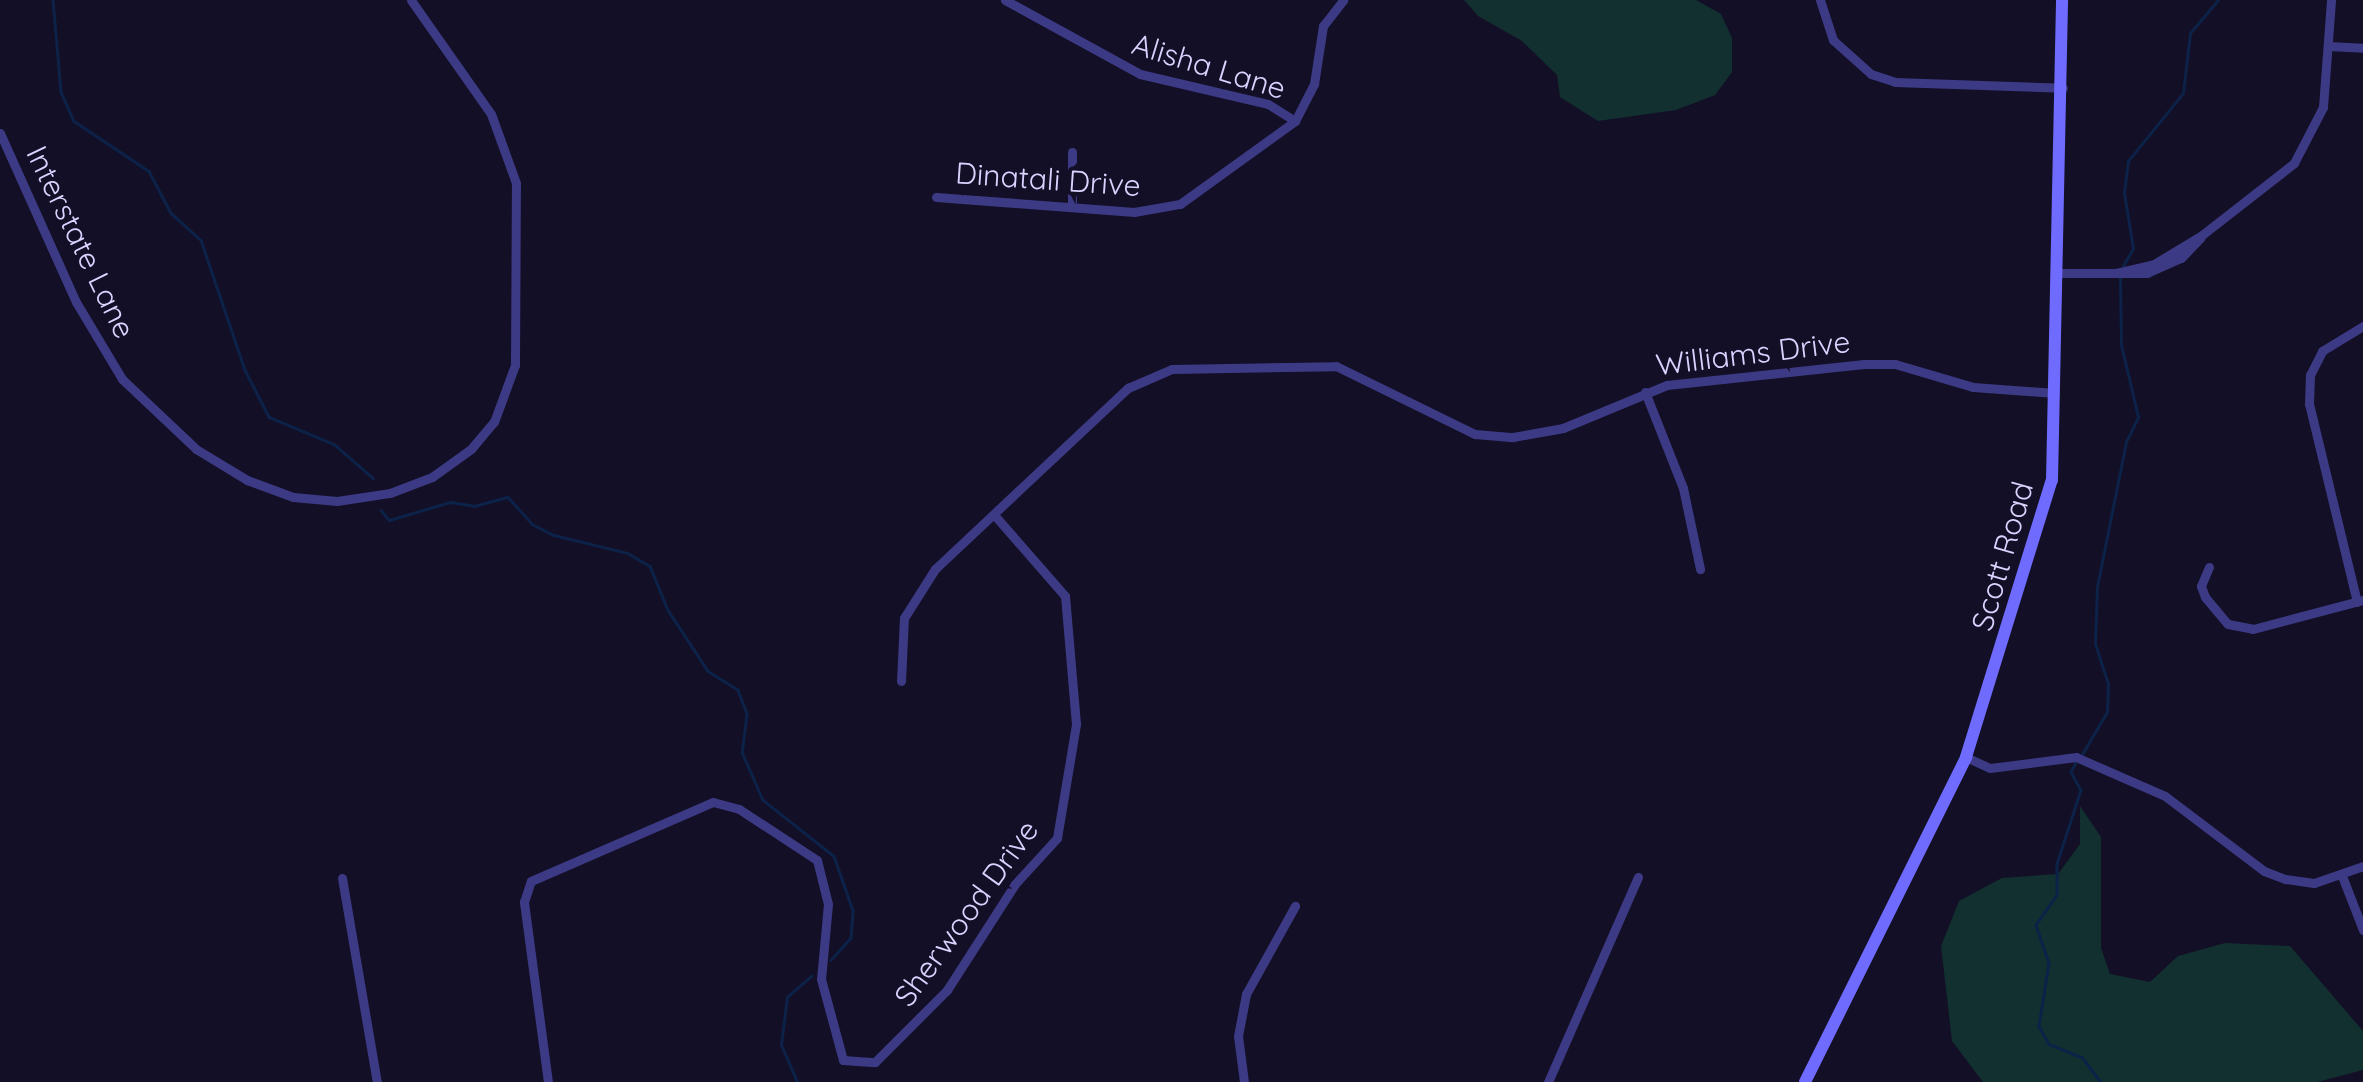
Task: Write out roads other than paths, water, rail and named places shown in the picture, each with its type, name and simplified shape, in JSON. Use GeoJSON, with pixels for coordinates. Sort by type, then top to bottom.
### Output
{"type":"FeatureCollection","features":[{"type":"Feature","properties":{"kind":"main road","name":"Scott Road"},"geometry":{"type":"LineString","coordinates":[[1805,1082],[1966,757],[2044,512],[2060,273],[2062,0]]}},
{"type":"Feature","properties":{"kind":"street","name":"Interstate Lane"},"geometry":{"type":"LineString","coordinates":[[0,133],[76,302],[122,379],[196,450],[247,480],[293,497],[361,500],[390,494],[432,477],[471,449],[494,422],[516,365],[516,183],[491,114],[411,0]]}},
{"type":"Feature","properties":{"kind":"street","name":"Alisha Lane"},"geometry":{"type":"LineString","coordinates":[[1005,0],[1140,74],[1268,104],[1295,121]]}},
{"type":"Feature","properties":{"kind":"street"},"geometry":{"type":"LineString","coordinates":[[1295,121],[1314,84],[1323,26],[1343,0]]}},
{"type":"Feature","properties":{"kind":"street"},"geometry":{"type":"LineString","coordinates":[[1820,0],[1833,40],[1871,74],[1896,82],[2063,88]]}},
{"type":"Feature","properties":{"kind":"street"},"geometry":{"type":"LineString","coordinates":[[2060,273],[2116,273],[2155,267],[2202,236],[2303,152],[2323,107],[2331,0]]}},
{"type":"Feature","properties":{"kind":"street"},"geometry":{"type":"LineString","coordinates":[[2328,46],[2363,48]]}},
{"type":"Feature","properties":{"kind":"street","name":"Dinatali Drive"},"geometry":{"type":"LineString","coordinates":[[936,197],[1163,211],[1295,121]]}},
{"type":"Feature","properties":{"kind":"street"},"geometry":{"type":"LineString","coordinates":[[1072,152],[1072,207]]}},
{"type":"Feature","properties":{"kind":"street"},"geometry":{"type":"LineString","coordinates":[[2209,567],[2201,586],[2204,598],[2228,624],[2252,629],[2360,601],[2310,390],[2322,351],[2363,326]]}},
{"type":"Feature","properties":{"kind":"street","name":"Williams Drive"},"geometry":{"type":"LineString","coordinates":[[901,681],[902,630],[915,592],[1128,388],[1172,369],[1336,366],[1475,434],[1513,437],[1564,428],[1646,392],[1693,380],[1864,364],[1895,364],[1973,387],[2055,392]]}},
{"type":"Feature","properties":{"kind":"street"},"geometry":{"type":"LineString","coordinates":[[1646,392],[1682,488],[1700,569]]}},
{"type":"Feature","properties":{"kind":"street","name":"Sherwood Drive"},"geometry":{"type":"LineString","coordinates":[[548,1082],[524,902],[531,880],[713,802],[740,808],[818,860],[828,904],[821,979],[843,1060],[875,1062],[905,1037],[1056,838],[1067,799],[1076,724],[1065,596],[996,517]]}},
{"type":"Feature","properties":{"kind":"street"},"geometry":{"type":"LineString","coordinates":[[1966,757],[1990,768],[2080,759],[2165,796],[2264,872],[2314,883],[2363,866]]}},
{"type":"Feature","properties":{"kind":"street"},"geometry":{"type":"LineString","coordinates":[[2342,876],[2363,930]]}},
{"type":"Feature","properties":{"kind":"street"},"geometry":{"type":"LineString","coordinates":[[1548,1082],[1638,877]]}},
{"type":"Feature","properties":{"kind":"street"},"geometry":{"type":"LineString","coordinates":[[342,878],[377,1082]]}},
{"type":"Feature","properties":{"kind":"street"},"geometry":{"type":"LineString","coordinates":[[1244,1082],[1238,1036],[1246,994],[1295,906]]}},
{"type":"Feature","properties":{"kind":"waterway"},"geometry":{"type":"LineString","coordinates":[[53,0],[61,92],[74,121],[149,171],[171,213],[201,240],[245,370],[269,417],[334,444],[373,478]]}},
{"type":"Feature","properties":{"kind":"waterway"},"geometry":{"type":"LineString","coordinates":[[2123,266],[2133,249],[2124,193],[2128,161],[2183,93],[2190,33],[2218,0]]}},
{"type":"Feature","properties":{"kind":"waterway"},"geometry":{"type":"LineString","coordinates":[[2081,756],[2107,712],[2108,684],[2095,644],[2097,587],[2126,442],[2138,417],[2121,345],[2120,278]]}},
{"type":"Feature","properties":{"kind":"waterway"},"geometry":{"type":"LineString","coordinates":[[381,510],[389,520],[450,502],[474,506],[508,497],[532,524],[554,535],[628,553],[650,566],[668,610],[708,671],[738,690],[747,714],[742,752],[763,800],[834,856],[853,911],[851,938],[831,960]]}},
{"type":"Feature","properties":{"kind":"waterway"},"geometry":{"type":"LineString","coordinates":[[2076,763],[2071,772],[2081,790],[2057,864],[2057,895],[2036,925],[2049,963],[2039,1026],[2049,1044],[2082,1057],[2101,1082]]}},
{"type":"Feature","properties":{"kind":"waterway"},"geometry":{"type":"LineString","coordinates":[[797,1082],[781,1045],[787,997],[811,976]]}}]}
